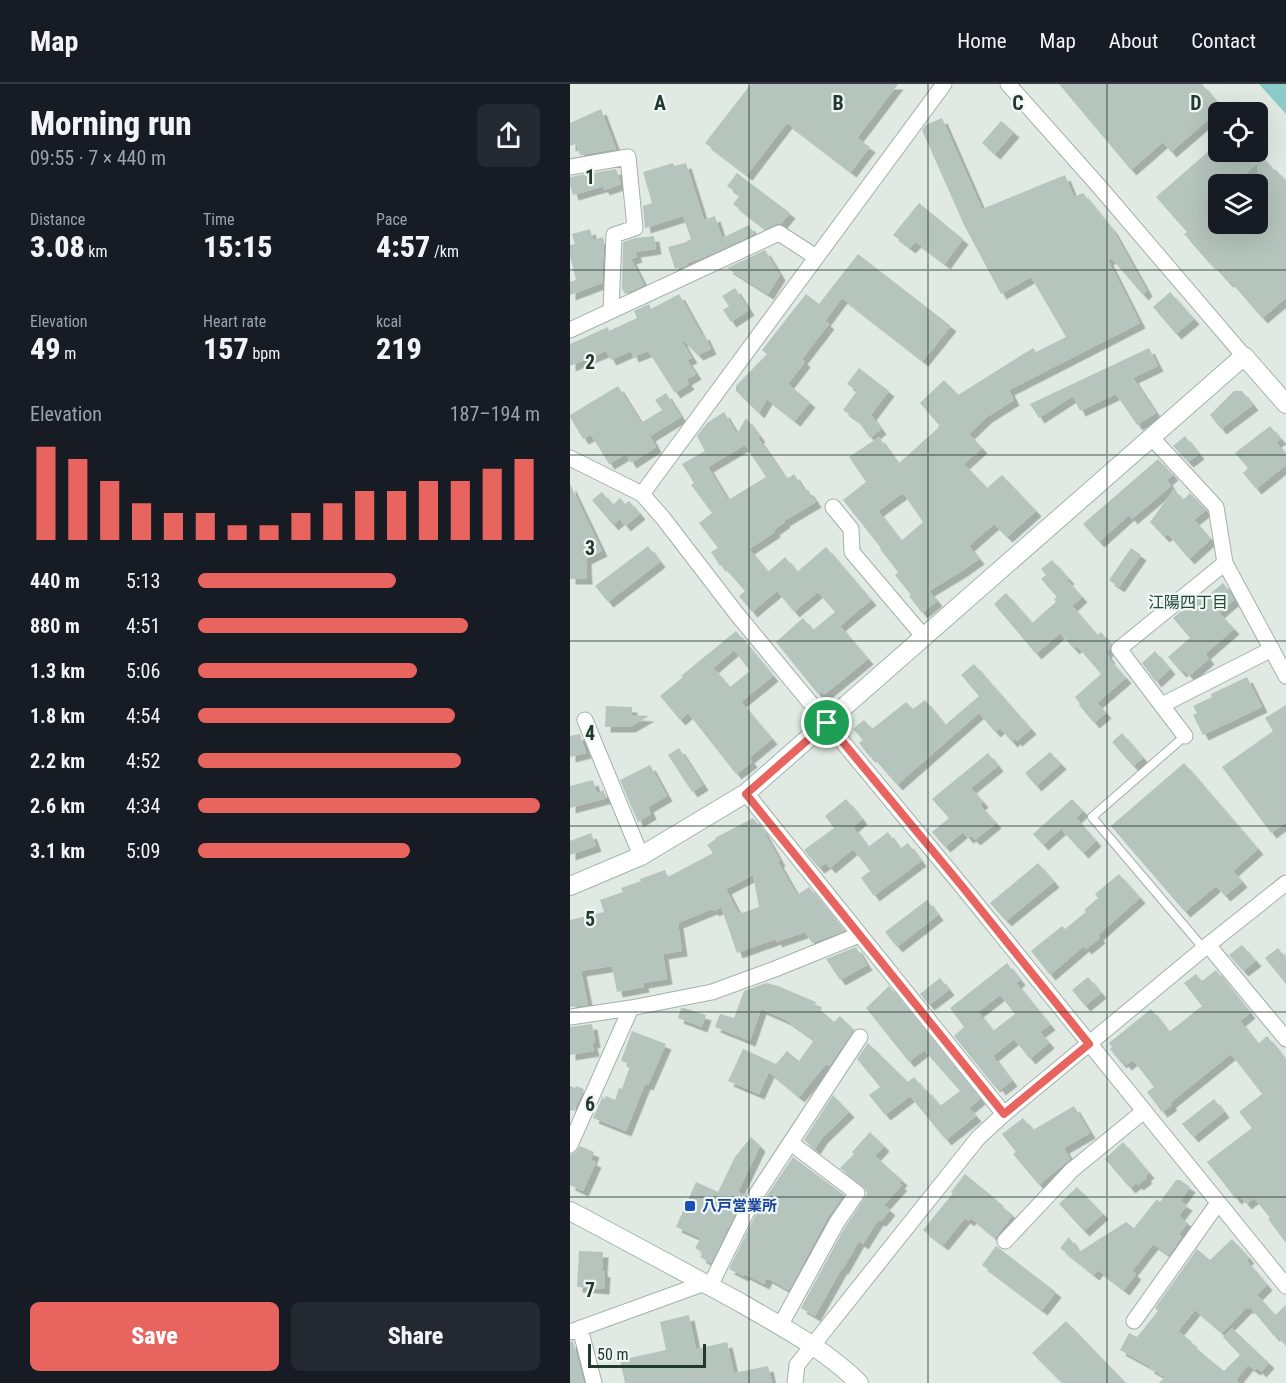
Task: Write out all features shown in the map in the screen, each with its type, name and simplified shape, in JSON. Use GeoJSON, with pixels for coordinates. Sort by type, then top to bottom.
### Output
{"type":"FeatureCollection","features":[{"type":"Feature","properties":{"kind":"street"},"geometry":{"type":"LineString","coordinates":[[642,494],[944,84]]}},
{"type":"Feature","properties":{"kind":"street"},"geometry":{"type":"LineString","coordinates":[[1008,84],[1286,404]]}},
{"type":"Feature","properties":{"kind":"street"},"geometry":{"type":"LineString","coordinates":[[570,167],[628,157],[635,228],[614,235],[611,311]]}},
{"type":"Feature","properties":{"kind":"street"},"geometry":{"type":"LineString","coordinates":[[570,330],[779,233],[816,257]]}},
{"type":"Feature","properties":{"kind":"street"},"geometry":{"type":"LineString","coordinates":[[570,886],[641,856],[746,794],[1244,356]]}},
{"type":"Feature","properties":{"kind":"street"},"geometry":{"type":"LineString","coordinates":[[1152,438],[1216,507],[1225,563],[1286,676]]}},
{"type":"Feature","properties":{"kind":"street"},"geometry":{"type":"LineString","coordinates":[[570,458],[642,494],[663,518],[736,613],[961,885],[1286,1286]]}},
{"type":"Feature","properties":{"kind":"street"},"geometry":{"type":"LineString","coordinates":[[832,507],[851,529],[852,552],[924,637]]}},
{"type":"Feature","properties":{"kind":"street"},"geometry":{"type":"LineString","coordinates":[[1185,736],[1119,649],[1225,563]]}},
{"type":"Feature","properties":{"kind":"street"},"geometry":{"type":"LineString","coordinates":[[1162,705],[1272,650]]}},
{"type":"Feature","properties":{"kind":"street"},"geometry":{"type":"LineString","coordinates":[[585,720],[641,856]]}},
{"type":"Feature","properties":{"kind":"street"},"geometry":{"type":"LineString","coordinates":[[746,794],[1004,1114]]}},
{"type":"Feature","properties":{"kind":"street"},"geometry":{"type":"LineString","coordinates":[[795,1383],[797,1365],[978,1138],[1004,1114],[1286,883]]}},
{"type":"Feature","properties":{"kind":"street"},"geometry":{"type":"LineString","coordinates":[[570,1017],[712,992],[859,935]]}},
{"type":"Feature","properties":{"kind":"street"},"geometry":{"type":"LineString","coordinates":[[1206,947],[1286,1039]]}},
{"type":"Feature","properties":{"kind":"street"},"geometry":{"type":"LineString","coordinates":[[570,1145],[631,1008]]}},
{"type":"Feature","properties":{"kind":"street"},"geometry":{"type":"LineString","coordinates":[[594,1383],[575,1330],[707,1285],[752,1202],[860,1037]]}},
{"type":"Feature","properties":{"kind":"street"},"geometry":{"type":"LineString","coordinates":[[1005,1241],[1072,1170],[1144,1111]]}},
{"type":"Feature","properties":{"kind":"street"},"geometry":{"type":"LineString","coordinates":[[780,1326],[837,1222],[857,1192],[791,1143]]}},
{"type":"Feature","properties":{"kind":"street"},"geometry":{"type":"LineString","coordinates":[[1134,1321],[1218,1203]]}},
{"type":"Feature","properties":{"kind":"street"},"geometry":{"type":"LineString","coordinates":[[570,1210],[780,1326],[813,1346],[859,1383]]}},
{"type":"Feature","properties":{"kind":"lane"},"geometry":{"type":"LineString","coordinates":[[1185,736],[1092,817],[1206,947]]}},
{"type":"Feature","properties":{"kind":"water"},"geometry":{"type":"Polygon","coordinates":[[[1259,84],[1286,84],[1286,114],[1259,84]]]}},
{"type":"Feature","properties":{"kind":"building"},"geometry":{"type":"Polygon","coordinates":[[[751,84],[898,84],[857,138],[870,147],[851,172],[787,123],[747,175],[705,143],[751,84]]]}},
{"type":"Feature","properties":{"kind":"building"},"geometry":{"type":"Polygon","coordinates":[[[1059,84],[1202,84],[1217,102],[1208,102],[1208,120],[1171,152],[1163,142],[1131,170],[1059,84]]]}},
{"type":"Feature","properties":{"kind":"building"},"geometry":{"type":"Polygon","coordinates":[[[601,109],[616,149],[580,155],[576,144],[570,146],[570,123],[601,109]]]}},
{"type":"Feature","properties":{"kind":"building"},"geometry":{"type":"Polygon","coordinates":[[[942,118],[982,209],[1065,175],[1074,197],[1083,193],[1113,230],[1147,291],[1143,295],[1111,258],[1108,260],[1140,323],[1009,390],[1014,400],[987,417],[969,434],[982,448],[964,464],[987,488],[1002,475],[1036,511],[1007,537],[994,524],[969,546],[979,559],[929,591],[937,601],[922,613],[895,575],[898,572],[843,500],[866,482],[849,457],[879,437],[898,464],[938,428],[939,425],[920,403],[944,380],[958,395],[1033,348],[1036,352],[1066,337],[1031,277],[1001,294],[964,225],[922,130],[926,125],[942,118]],[[903,493],[878,511],[901,541],[923,522],[903,493]]]}},
{"type":"Feature","properties":{"kind":"building"},"geometry":{"type":"Polygon","coordinates":[[[1001,121],[1014,132],[995,154],[982,143],[1001,121]]]}},
{"type":"Feature","properties":{"kind":"building"},"geometry":{"type":"Polygon","coordinates":[[[1208,152],[1208,162],[1266,162],[1286,181],[1286,298],[1262,318],[1230,281],[1228,282],[1210,264],[1184,234],[1187,232],[1156,197],[1208,152]]]}},
{"type":"Feature","properties":{"kind":"building"},"geometry":{"type":"Polygon","coordinates":[[[673,163],[674,166],[686,163],[704,220],[715,216],[722,238],[749,225],[754,234],[675,269],[668,247],[691,239],[683,216],[645,228],[643,206],[652,203],[643,172],[673,163]]]}},
{"type":"Feature","properties":{"kind":"building"},"geometry":{"type":"Polygon","coordinates":[[[616,169],[621,184],[604,190],[601,187],[573,195],[570,177],[616,169]]]}},
{"type":"Feature","properties":{"kind":"building"},"geometry":{"type":"Polygon","coordinates":[[[737,173],[790,213],[781,224],[765,229],[733,204],[740,195],[727,186],[737,173]]]}},
{"type":"Feature","properties":{"kind":"building"},"geometry":{"type":"Polygon","coordinates":[[[919,203],[963,239],[945,264],[916,242],[910,248],[893,235],[919,203]]]}},
{"type":"Feature","properties":{"kind":"building"},"geometry":{"type":"Polygon","coordinates":[[[590,229],[593,240],[603,237],[604,241],[602,283],[570,295],[570,282],[576,280],[570,256],[570,245],[575,244],[572,234],[590,229]]]}},
{"type":"Feature","properties":{"kind":"building"},"geometry":{"type":"Polygon","coordinates":[[[654,236],[656,249],[635,252],[637,257],[631,259],[644,285],[625,294],[622,288],[623,242],[654,236]]]}},
{"type":"Feature","properties":{"kind":"building"},"geometry":{"type":"Polygon","coordinates":[[[765,250],[780,275],[768,294],[727,268],[765,250]]]}},
{"type":"Feature","properties":{"kind":"building"},"geometry":{"type":"Polygon","coordinates":[[[858,254],[951,326],[923,361],[842,298],[825,321],[829,324],[802,359],[805,362],[788,384],[810,402],[795,421],[767,399],[759,413],[736,391],[736,386],[767,354],[762,350],[806,294],[819,304],[858,254]]]}},
{"type":"Feature","properties":{"kind":"building"},"geometry":{"type":"Polygon","coordinates":[[[735,288],[749,310],[731,322],[723,310],[729,306],[722,296],[735,288]]]}},
{"type":"Feature","properties":{"kind":"building"},"geometry":{"type":"Polygon","coordinates":[[[1170,292],[1194,319],[1176,334],[1153,307],[1170,292]]]}},
{"type":"Feature","properties":{"kind":"building"},"geometry":{"type":"Polygon","coordinates":[[[679,294],[711,349],[698,355],[682,341],[692,358],[687,360],[696,374],[686,380],[689,384],[675,393],[648,351],[633,357],[631,351],[611,360],[606,351],[570,366],[570,344],[608,327],[609,331],[637,318],[634,311],[649,304],[651,309],[679,294]]]}},
{"type":"Feature","properties":{"kind":"building"},"geometry":{"type":"Polygon","coordinates":[[[1149,348],[1158,366],[1133,378],[1156,413],[1137,425],[1116,394],[1080,411],[1073,396],[1039,418],[1030,404],[1149,348]]]}},
{"type":"Feature","properties":{"kind":"building"},"geometry":{"type":"Polygon","coordinates":[[[859,368],[889,391],[871,415],[881,429],[870,438],[858,421],[843,410],[857,391],[847,384],[859,368]]]}},
{"type":"Feature","properties":{"kind":"building"},"geometry":{"type":"Polygon","coordinates":[[[618,386],[641,423],[662,410],[655,400],[666,393],[681,417],[650,436],[656,447],[631,463],[626,454],[609,464],[591,435],[583,439],[570,415],[618,386]]]}},
{"type":"Feature","properties":{"kind":"building"},"geometry":{"type":"Polygon","coordinates":[[[1234,391],[1242,391],[1253,405],[1221,429],[1210,415],[1234,391]]]}},
{"type":"Feature","properties":{"kind":"building"},"geometry":{"type":"Polygon","coordinates":[[[724,412],[737,434],[746,418],[787,479],[794,474],[804,490],[808,490],[816,502],[784,521],[774,530],[775,532],[749,549],[768,572],[785,557],[797,572],[826,547],[871,600],[840,626],[868,659],[824,695],[821,692],[818,694],[776,642],[803,618],[813,630],[835,612],[818,592],[794,612],[777,591],[752,612],[739,596],[745,591],[722,565],[720,566],[711,552],[718,548],[699,523],[712,513],[691,485],[694,483],[682,464],[705,451],[697,436],[707,423],[724,412]],[[745,445],[708,467],[728,500],[766,477],[745,445]]]}},
{"type":"Feature","properties":{"kind":"building"},"geometry":{"type":"Polygon","coordinates":[[[1270,426],[1281,439],[1276,442],[1286,455],[1286,465],[1256,489],[1243,473],[1248,468],[1235,453],[1270,426]]]}},
{"type":"Feature","properties":{"kind":"building"},"geometry":{"type":"Polygon","coordinates":[[[1185,436],[1199,454],[1188,462],[1173,446],[1185,436]]]}},
{"type":"Feature","properties":{"kind":"building"},"geometry":{"type":"Polygon","coordinates":[[[1158,459],[1173,475],[1167,480],[1171,486],[1132,519],[1129,515],[1099,542],[1083,524],[1158,459]]]}},
{"type":"Feature","properties":{"kind":"building"},"geometry":{"type":"Polygon","coordinates":[[[570,484],[602,551],[586,559],[587,579],[570,579],[570,484]]]}},
{"type":"Feature","properties":{"kind":"building"},"geometry":{"type":"Polygon","coordinates":[[[1174,489],[1183,500],[1190,493],[1206,510],[1194,520],[1211,539],[1189,559],[1168,534],[1164,537],[1150,522],[1174,489]]]}},
{"type":"Feature","properties":{"kind":"building"},"geometry":{"type":"Polygon","coordinates":[[[602,492],[613,505],[620,498],[625,504],[629,501],[640,514],[625,526],[620,519],[613,525],[592,500],[602,492]]]}},
{"type":"Feature","properties":{"kind":"building"},"geometry":{"type":"Polygon","coordinates":[[[648,546],[660,562],[608,602],[595,586],[648,546]]]}},
{"type":"Feature","properties":{"kind":"building"},"geometry":{"type":"Polygon","coordinates":[[[1131,548],[1141,555],[1119,587],[1109,580],[1131,548]]]}},
{"type":"Feature","properties":{"kind":"building"},"geometry":{"type":"Polygon","coordinates":[[[1052,560],[1082,597],[1072,606],[1097,635],[1101,632],[1111,644],[1106,653],[1126,678],[1097,703],[1106,713],[1094,723],[1075,697],[1101,674],[1077,646],[1074,649],[1060,633],[1036,654],[994,604],[1006,593],[1032,623],[1056,602],[1054,599],[1057,597],[1041,579],[1046,575],[1041,569],[1052,560]]]}},
{"type":"Feature","properties":{"kind":"building"},"geometry":{"type":"Polygon","coordinates":[[[1223,583],[1234,600],[1219,613],[1234,629],[1205,654],[1209,659],[1189,676],[1184,670],[1181,672],[1168,657],[1190,638],[1173,618],[1200,596],[1203,600],[1223,583]]]}},
{"type":"Feature","properties":{"kind":"building"},"geometry":{"type":"Polygon","coordinates":[[[736,631],[773,676],[741,702],[772,739],[749,758],[752,762],[736,774],[688,713],[680,720],[660,696],[683,677],[681,676],[736,631]],[[734,650],[713,668],[730,687],[750,671],[734,650]]]}},
{"type":"Feature","properties":{"kind":"building"},"geometry":{"type":"Polygon","coordinates":[[[1155,651],[1170,669],[1156,682],[1142,663],[1155,651]]]}},
{"type":"Feature","properties":{"kind":"building"},"geometry":{"type":"Polygon","coordinates":[[[974,664],[1031,729],[1017,741],[1015,739],[1012,742],[1000,728],[995,732],[979,713],[897,785],[859,743],[863,740],[853,729],[864,720],[872,729],[906,702],[913,709],[925,700],[945,725],[979,696],[961,675],[974,664]]]}},
{"type":"Feature","properties":{"kind":"building"},"geometry":{"type":"Polygon","coordinates":[[[1247,677],[1262,707],[1203,735],[1193,715],[1197,713],[1193,706],[1212,697],[1211,694],[1247,677]]]}},
{"type":"Feature","properties":{"kind":"building"},"geometry":{"type":"Polygon","coordinates":[[[1286,705],[1286,822],[1271,833],[1222,767],[1273,731],[1265,718],[1286,705]]]}},
{"type":"Feature","properties":{"kind":"building"},"geometry":{"type":"Polygon","coordinates":[[[606,706],[632,707],[632,715],[649,716],[630,727],[605,727],[606,706]]]}},
{"type":"Feature","properties":{"kind":"building"},"geometry":{"type":"Polygon","coordinates":[[[1122,733],[1143,758],[1133,766],[1112,742],[1122,733]]]}},
{"type":"Feature","properties":{"kind":"building"},"geometry":{"type":"Polygon","coordinates":[[[580,734],[586,753],[570,757],[570,736],[580,734]]]}},
{"type":"Feature","properties":{"kind":"building"},"geometry":{"type":"Polygon","coordinates":[[[679,748],[703,785],[692,792],[668,755],[679,748]]]}},
{"type":"Feature","properties":{"kind":"building"},"geometry":{"type":"Polygon","coordinates":[[[1050,752],[1061,764],[1036,786],[1025,773],[1050,752]]]}},
{"type":"Feature","properties":{"kind":"building"},"geometry":{"type":"Polygon","coordinates":[[[988,753],[998,766],[971,788],[983,802],[980,805],[996,823],[975,840],[971,836],[968,838],[963,832],[945,847],[932,832],[949,818],[932,799],[988,753]]]}},
{"type":"Feature","properties":{"kind":"building"},"geometry":{"type":"Polygon","coordinates":[[[1184,763],[1258,849],[1233,871],[1242,882],[1225,896],[1216,886],[1185,912],[1111,826],[1184,763]]]}},
{"type":"Feature","properties":{"kind":"building"},"geometry":{"type":"Polygon","coordinates":[[[650,765],[667,796],[648,807],[651,814],[638,822],[620,780],[650,765]]]}},
{"type":"Feature","properties":{"kind":"building"},"geometry":{"type":"Polygon","coordinates":[[[593,780],[597,794],[603,790],[607,798],[570,808],[570,786],[593,780]]]}},
{"type":"Feature","properties":{"kind":"building"},"geometry":{"type":"Polygon","coordinates":[[[846,799],[862,819],[853,827],[868,847],[888,832],[900,849],[908,843],[921,861],[874,896],[861,878],[870,871],[853,849],[830,868],[826,863],[819,868],[804,850],[834,828],[825,816],[846,799]]]}},
{"type":"Feature","properties":{"kind":"building"},"geometry":{"type":"Polygon","coordinates":[[[1072,799],[1083,811],[1076,818],[1096,841],[1083,853],[1061,829],[1043,845],[1033,834],[1072,799]]]}},
{"type":"Feature","properties":{"kind":"building"},"geometry":{"type":"Polygon","coordinates":[[[753,818],[763,830],[797,895],[809,887],[844,931],[812,943],[805,932],[776,942],[776,939],[737,953],[721,907],[714,911],[712,909],[678,923],[682,951],[663,954],[667,979],[643,983],[644,987],[617,992],[612,966],[581,971],[588,1005],[570,1007],[570,920],[604,912],[600,900],[623,892],[621,888],[641,881],[640,879],[665,870],[668,877],[713,853],[707,845],[715,838],[753,818]],[[753,875],[726,889],[739,914],[759,907],[753,875]]]}},
{"type":"Feature","properties":{"kind":"building"},"geometry":{"type":"Polygon","coordinates":[[[591,833],[596,846],[570,855],[570,841],[591,833]]]}},
{"type":"Feature","properties":{"kind":"building"},"geometry":{"type":"Polygon","coordinates":[[[1038,863],[1054,882],[1006,921],[990,903],[1038,863]]]}},
{"type":"Feature","properties":{"kind":"building"},"geometry":{"type":"Polygon","coordinates":[[[1119,874],[1140,898],[1098,935],[1100,938],[1086,949],[1084,946],[1050,975],[1031,951],[1062,926],[1065,929],[1086,912],[1084,910],[1098,898],[1095,894],[1119,874]]]}},
{"type":"Feature","properties":{"kind":"building"},"geometry":{"type":"Polygon","coordinates":[[[927,900],[938,915],[897,947],[885,932],[927,900]]]}},
{"type":"Feature","properties":{"kind":"building"},"geometry":{"type":"Polygon","coordinates":[[[1242,945],[1256,961],[1243,971],[1229,955],[1242,945]]]}},
{"type":"Feature","properties":{"kind":"building"},"geometry":{"type":"Polygon","coordinates":[[[856,947],[867,965],[840,980],[826,959],[856,947]]]}},
{"type":"Feature","properties":{"kind":"building"},"geometry":{"type":"Polygon","coordinates":[[[1278,948],[1286,958],[1286,984],[1265,958],[1278,948]]]}},
{"type":"Feature","properties":{"kind":"building"},"geometry":{"type":"Polygon","coordinates":[[[1007,963],[1020,980],[1016,983],[1050,1025],[1040,1032],[1049,1043],[1030,1059],[1014,1039],[993,1056],[1012,1081],[1000,1090],[997,1085],[995,1087],[954,1036],[964,1027],[950,1008],[1007,963]],[[1000,995],[978,1012],[993,1031],[1015,1014],[1000,995]]]}},
{"type":"Feature","properties":{"kind":"building"},"geometry":{"type":"Polygon","coordinates":[[[1216,970],[1250,1013],[1240,1021],[1258,1044],[1267,1036],[1286,1060],[1286,1243],[1254,1198],[1246,1204],[1240,1196],[1236,1199],[1207,1162],[1252,1128],[1239,1112],[1262,1094],[1231,1054],[1162,1112],[1147,1092],[1154,1087],[1133,1060],[1126,1065],[1123,1061],[1121,1063],[1110,1049],[1112,1047],[1109,1043],[1151,1009],[1169,1032],[1202,1006],[1184,983],[1196,974],[1202,981],[1216,970]]]}},
{"type":"Feature","properties":{"kind":"building"},"geometry":{"type":"Polygon","coordinates":[[[1088,977],[1101,993],[1085,1006],[1072,990],[1088,977]]]}},
{"type":"Feature","properties":{"kind":"building"},"geometry":{"type":"Polygon","coordinates":[[[940,978],[949,990],[929,1005],[920,994],[940,978]]]}},
{"type":"Feature","properties":{"kind":"building"},"geometry":{"type":"Polygon","coordinates":[[[766,983],[816,1002],[815,1005],[834,1022],[840,1016],[854,1030],[829,1066],[826,1064],[799,1097],[769,1072],[759,1094],[728,1081],[743,1049],[776,1064],[787,1051],[799,1061],[814,1040],[786,1020],[761,1009],[750,1041],[715,1027],[720,1014],[734,1018],[744,991],[766,983]]]}},
{"type":"Feature","properties":{"kind":"building"},"geometry":{"type":"Polygon","coordinates":[[[889,986],[980,1099],[969,1108],[976,1116],[946,1140],[910,1096],[885,1115],[869,1095],[880,1087],[857,1059],[868,1043],[908,1082],[914,1077],[940,1106],[960,1091],[924,1050],[909,1062],[866,1008],[889,986]]]}},
{"type":"Feature","properties":{"kind":"building"},"geometry":{"type":"Polygon","coordinates":[[[681,1008],[706,1015],[702,1027],[678,1018],[681,1008]]]}},
{"type":"Feature","properties":{"kind":"building"},"geometry":{"type":"Polygon","coordinates":[[[592,1024],[594,1051],[570,1055],[570,1027],[592,1024]]]}},
{"type":"Feature","properties":{"kind":"building"},"geometry":{"type":"Polygon","coordinates":[[[632,1031],[666,1044],[648,1085],[645,1084],[626,1131],[593,1118],[603,1096],[604,1100],[606,1096],[615,1100],[619,1088],[622,1089],[630,1066],[621,1061],[632,1031]]]}},
{"type":"Feature","properties":{"kind":"building"},"geometry":{"type":"Polygon","coordinates":[[[570,1086],[584,1089],[574,1111],[570,1110],[570,1086]]]}},
{"type":"Feature","properties":{"kind":"building"},"geometry":{"type":"Polygon","coordinates":[[[833,1095],[849,1112],[822,1138],[815,1149],[804,1140],[833,1095]]]}},
{"type":"Feature","properties":{"kind":"building"},"geometry":{"type":"Polygon","coordinates":[[[1214,1099],[1224,1112],[1193,1137],[1182,1124],[1214,1099]]]}},
{"type":"Feature","properties":{"kind":"building"},"geometry":{"type":"Polygon","coordinates":[[[1074,1106],[1090,1133],[1064,1148],[1070,1159],[1039,1185],[1013,1154],[1016,1152],[1002,1134],[1023,1118],[1033,1130],[1074,1106]]]}},
{"type":"Feature","properties":{"kind":"building"},"geometry":{"type":"Polygon","coordinates":[[[870,1132],[884,1146],[875,1156],[902,1180],[899,1184],[902,1185],[884,1205],[890,1210],[881,1221],[878,1220],[863,1244],[859,1241],[815,1316],[801,1308],[845,1227],[867,1194],[863,1186],[840,1168],[870,1132]]]}},
{"type":"Feature","properties":{"kind":"building"},"geometry":{"type":"Polygon","coordinates":[[[751,1137],[760,1146],[738,1192],[744,1195],[711,1263],[700,1257],[703,1253],[695,1248],[701,1238],[676,1227],[696,1182],[718,1192],[735,1157],[751,1137]]]}},
{"type":"Feature","properties":{"kind":"building"},"geometry":{"type":"Polygon","coordinates":[[[1123,1142],[1149,1173],[1145,1176],[1147,1178],[1130,1188],[1105,1159],[1123,1142]]]}},
{"type":"Feature","properties":{"kind":"building"},"geometry":{"type":"Polygon","coordinates":[[[580,1146],[594,1152],[591,1160],[596,1162],[583,1191],[570,1185],[570,1155],[580,1146]]]}},
{"type":"Feature","properties":{"kind":"building"},"geometry":{"type":"Polygon","coordinates":[[[793,1157],[844,1195],[828,1217],[789,1290],[767,1278],[764,1284],[729,1269],[760,1206],[793,1157]]]}},
{"type":"Feature","properties":{"kind":"building"},"geometry":{"type":"Polygon","coordinates":[[[965,1174],[1013,1215],[995,1238],[971,1218],[969,1221],[965,1218],[943,1245],[923,1230],[953,1193],[951,1192],[965,1174]]]}},
{"type":"Feature","properties":{"kind":"building"},"geometry":{"type":"Polygon","coordinates":[[[1176,1180],[1190,1187],[1180,1201],[1187,1205],[1179,1216],[1188,1223],[1179,1234],[1182,1237],[1169,1255],[1153,1244],[1132,1271],[1136,1274],[1124,1290],[1098,1270],[1094,1275],[1060,1248],[1069,1237],[1079,1252],[1126,1222],[1134,1228],[1157,1199],[1160,1202],[1176,1180]]]}},
{"type":"Feature","properties":{"kind":"building"},"geometry":{"type":"Polygon","coordinates":[[[1077,1187],[1103,1214],[1084,1231],[1059,1204],[1077,1187]]]}},
{"type":"Feature","properties":{"kind":"building"},"geometry":{"type":"Polygon","coordinates":[[[1232,1239],[1249,1258],[1246,1260],[1267,1285],[1257,1295],[1275,1315],[1286,1305],[1286,1346],[1276,1335],[1274,1336],[1250,1307],[1248,1309],[1247,1307],[1222,1333],[1195,1310],[1178,1331],[1224,1371],[1240,1355],[1223,1337],[1232,1328],[1269,1363],[1261,1372],[1248,1365],[1236,1380],[1239,1383],[1159,1383],[1165,1377],[1120,1350],[1129,1333],[1137,1337],[1158,1311],[1155,1308],[1197,1249],[1210,1260],[1232,1239]]]}},
{"type":"Feature","properties":{"kind":"building"},"geometry":{"type":"Polygon","coordinates":[[[996,1246],[1056,1292],[1042,1310],[982,1265],[996,1246]]]}},
{"type":"Feature","properties":{"kind":"building"},"geometry":{"type":"Polygon","coordinates":[[[579,1251],[603,1252],[604,1289],[577,1287],[579,1251]]]}},
{"type":"Feature","properties":{"kind":"building"},"geometry":{"type":"Polygon","coordinates":[[[689,1315],[696,1349],[727,1342],[734,1373],[768,1366],[772,1383],[625,1383],[620,1360],[666,1350],[660,1322],[689,1315]]]}},
{"type":"Feature","properties":{"kind":"building"},"geometry":{"type":"Polygon","coordinates":[[[1066,1321],[1126,1383],[1062,1383],[1032,1353],[1066,1321]]]}},
{"type":"Feature","properties":{"kind":"building"},"geometry":{"type":"Polygon","coordinates":[[[573,1341],[584,1383],[570,1383],[570,1342],[573,1341]]]}},
{"type":"Feature","properties":{"kind":"place","name":"八戸営業所"},"geometry":{"type":"Point","coordinates":[690,1206]}},
{"type":"Feature","properties":{"kind":"district","name":"江陽四丁目"},"geometry":{"type":"Point","coordinates":[1188,602]}},
{"type":"Feature","properties":{"kind":"route"},"geometry":{"type":"LineString","coordinates":[[827,723],[1089,1044],[1004,1114],[746,794],[827,723]]}}]}
